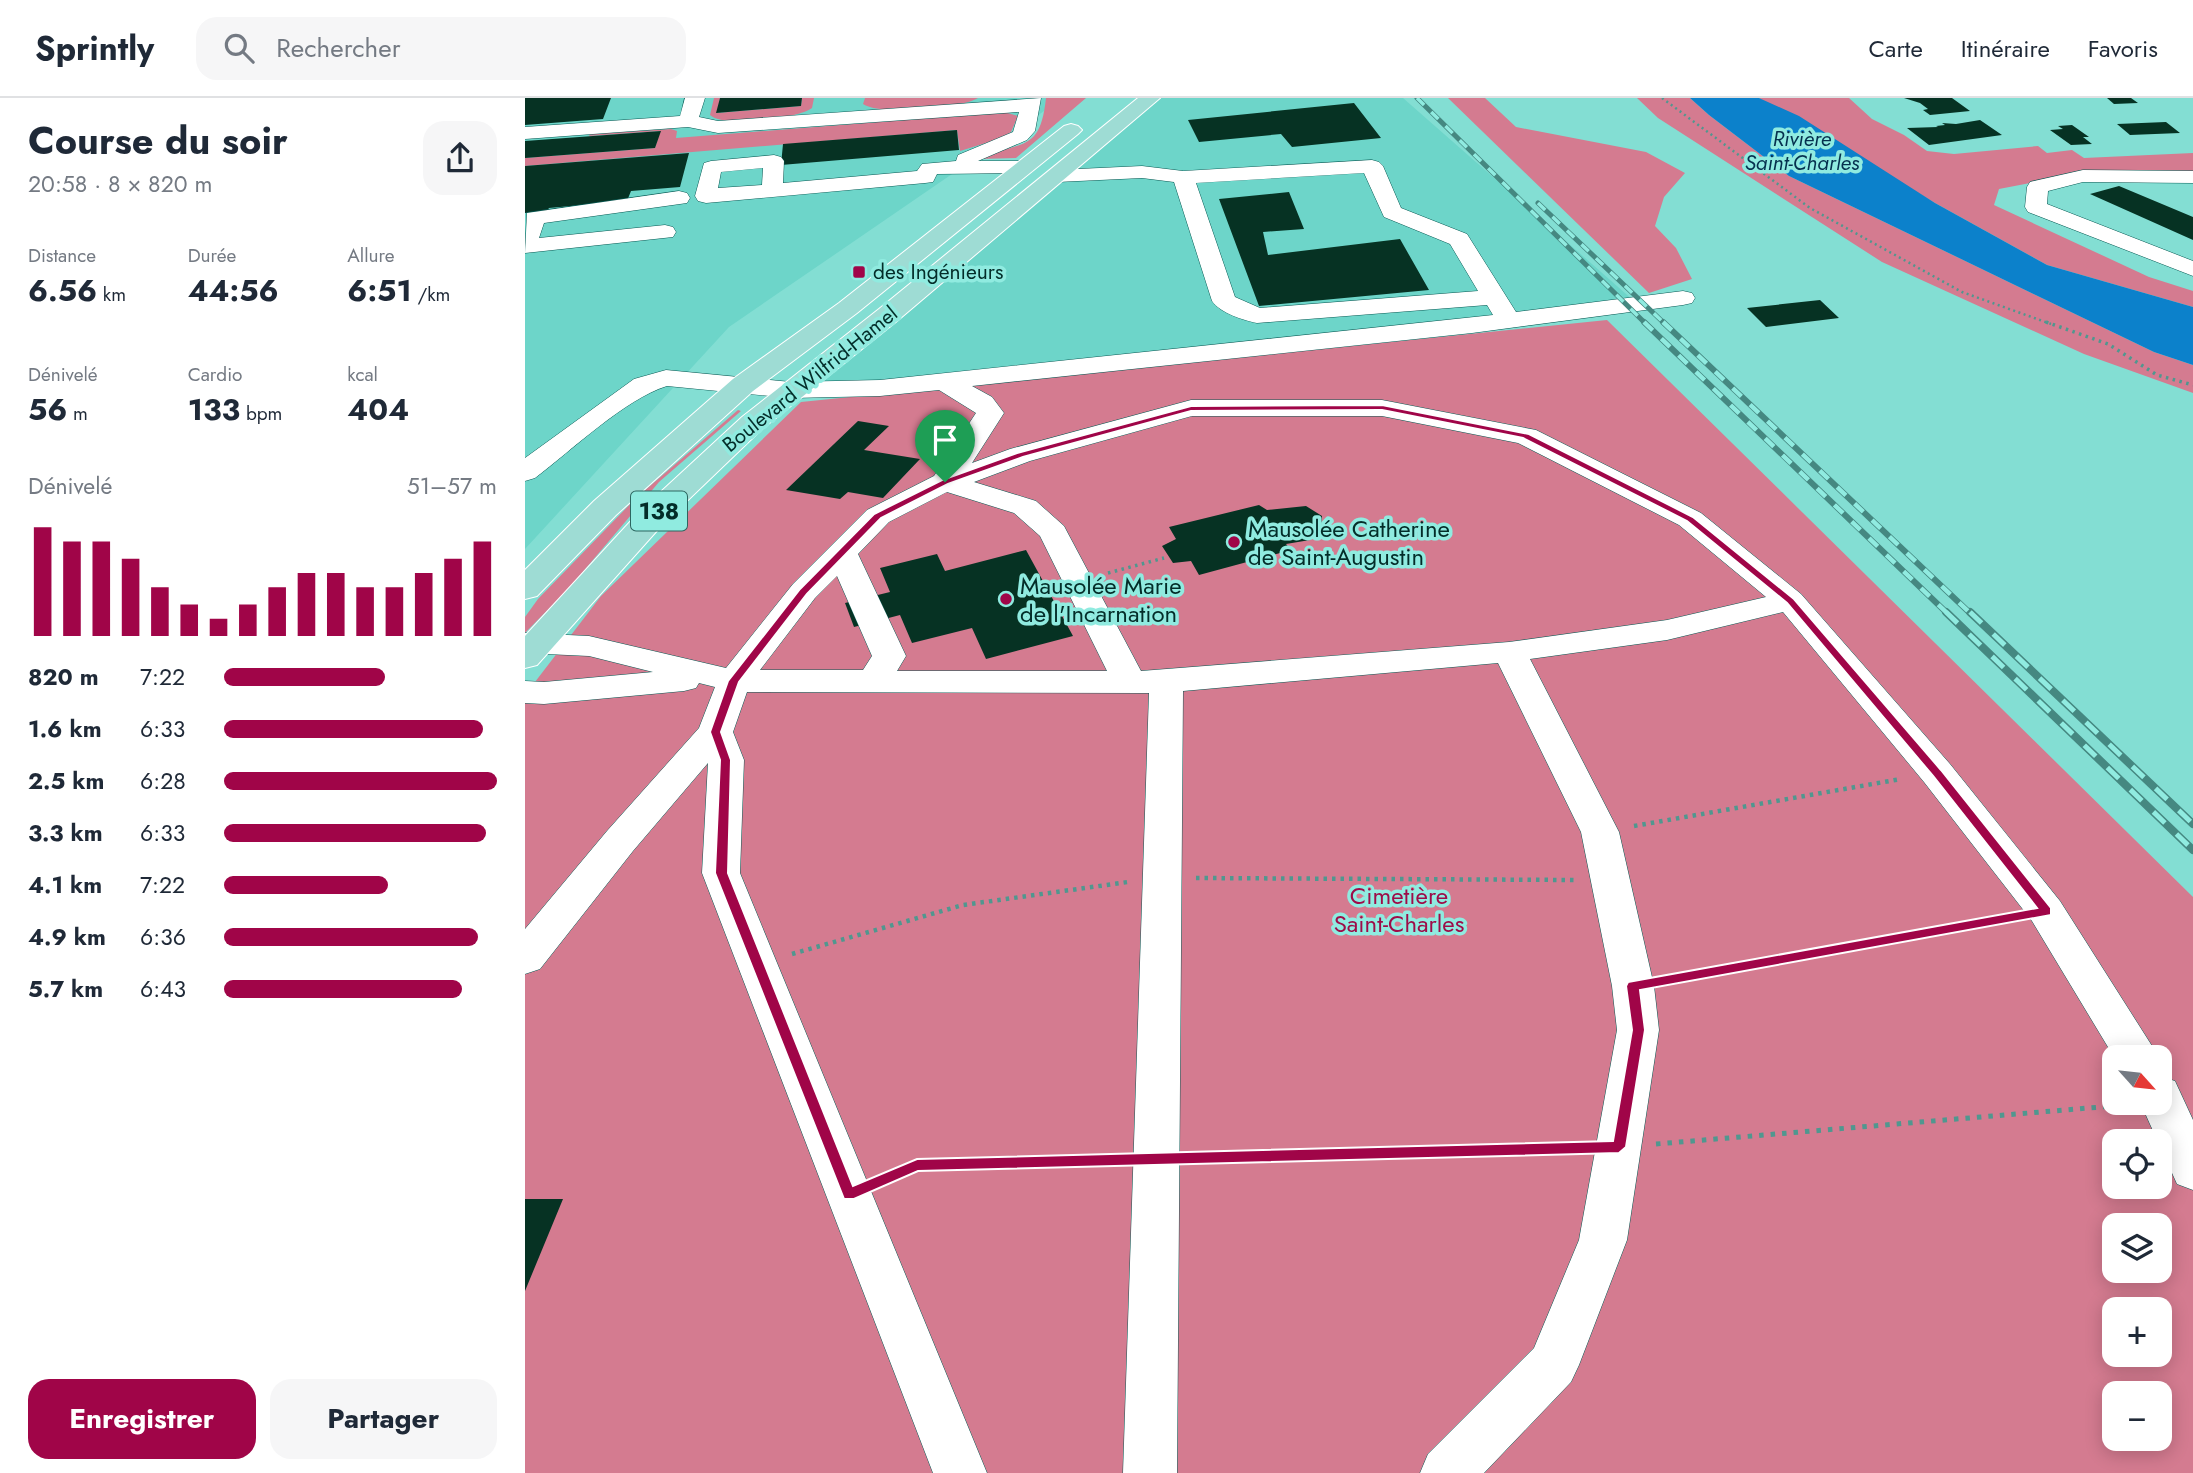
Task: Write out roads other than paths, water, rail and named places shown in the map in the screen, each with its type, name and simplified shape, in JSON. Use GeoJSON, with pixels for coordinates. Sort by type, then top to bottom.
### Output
{"type":"FeatureCollection","features":[{"type":"Feature","properties":{"kind":"main road","name":"Boulevard Wilfrid-Hamel"},"geometry":{"type":"LineString","coordinates":[[529,647],[651,518],[752,423],[888,315],[1150,98]]}},
{"type":"Feature","properties":{"kind":"main road","name":"Boulevard Wilfrid-Hamel"},"geometry":{"type":"LineString","coordinates":[[525,589],[605,508],[743,385],[848,308],[1092,113]]}},
{"type":"Feature","properties":{"kind":"street"},"geometry":{"type":"LineString","coordinates":[[688,121],[695,98]]}},
{"type":"Feature","properties":{"kind":"street"},"geometry":{"type":"LineString","coordinates":[[827,120],[834,98]]}},
{"type":"Feature","properties":{"kind":"street"},"geometry":{"type":"LineString","coordinates":[[525,133],[688,121],[718,127],[827,120],[985,103],[1031,102],[1025,131],[1020,136],[1001,146],[936,167],[925,177],[695,197],[535,218],[525,245],[665,232]]}},
{"type":"Feature","properties":{"kind":"street"},"geometry":{"type":"LineString","coordinates":[[695,197],[711,167],[774,161],[772,191]]}},
{"type":"Feature","properties":{"kind":"street"},"geometry":{"type":"LineString","coordinates":[[1057,176],[1142,172],[1183,177],[1372,166],[1392,212],[1459,239],[1509,320]]}},
{"type":"Feature","properties":{"kind":"street"},"geometry":{"type":"LineString","coordinates":[[936,167],[1026,167]]}},
{"type":"Feature","properties":{"kind":"street"},"geometry":{"type":"LineString","coordinates":[[2193,177],[2083,176],[2038,187],[2036,207],[2193,269]]}},
{"type":"Feature","properties":{"kind":"street"},"geometry":{"type":"LineString","coordinates":[[1183,177],[1224,301],[1257,316],[1494,297]]}},
{"type":"Feature","properties":{"kind":"street"},"geometry":{"type":"LineString","coordinates":[[525,472],[643,384],[666,378],[791,390],[841,391],[1509,320],[1683,298]]}},
{"type":"Feature","properties":{"kind":"street"},"geometry":{"type":"LineString","coordinates":[[943,381],[982,403],[990,413],[945,482]]}},
{"type":"Feature","properties":{"kind":"street"},"geometry":{"type":"LineString","coordinates":[[960,1473],[722,873],[726,760],[715,732],[723,679],[878,516],[945,482],[1020,455],[1191,408],[1382,408],[1525,436],[1690,519],[1790,601],[1937,773],[2046,911],[2130,1045]]}},
{"type":"Feature","properties":{"kind":"street"},"geometry":{"type":"LineString","coordinates":[[945,482],[1025,507],[1053,532],[1078,581],[1148,682],[1157,1158],[1150,1473]]}},
{"type":"Feature","properties":{"kind":"street"},"geometry":{"type":"LineString","coordinates":[[842,552],[889,656],[873,681]]}},
{"type":"Feature","properties":{"kind":"street"},"geometry":{"type":"LineString","coordinates":[[525,692],[544,693],[723,679],[1148,682],[1509,652],[1667,630],[1790,601]]}},
{"type":"Feature","properties":{"kind":"street"},"geometry":{"type":"LineString","coordinates":[[529,647],[589,646],[723,679]]}},
{"type":"Feature","properties":{"kind":"street"},"geometry":{"type":"LineString","coordinates":[[1447,1473],[1553,1365],[1603,1240],[1638,1030],[1633,986],[1600,832],[1509,652]]}},
{"type":"Feature","properties":{"kind":"street"},"geometry":{"type":"LineString","coordinates":[[525,958],[620,841],[715,732]]}},
{"type":"Feature","properties":{"kind":"street"},"geometry":{"type":"LineString","coordinates":[[2169,1115],[2193,1170]]}},
{"type":"Feature","properties":{"kind":"water","name":"Rivière Saint-Charles"},"geometry":{"type":"Polygon","coordinates":[[[1690,98],[1759,98],[1799,116],[1935,203],[2047,265],[2193,307],[2193,365],[2154,352],[1789,176],[1690,98]]]}},
{"type":"Feature","properties":{"kind":"railway"},"geometry":{"type":"LineString","coordinates":[[1417,98],[1646,324]]}},
{"type":"Feature","properties":{"kind":"railway"},"geometry":{"type":"LineString","coordinates":[[1538,203],[1665,324]]}},
{"type":"Feature","properties":{"kind":"railway"},"geometry":{"type":"LineString","coordinates":[[1644,322],[1948,614]]}},
{"type":"Feature","properties":{"kind":"railway"},"geometry":{"type":"LineString","coordinates":[[1663,322],[1971,614]]}},
{"type":"Feature","properties":{"kind":"railway"},"geometry":{"type":"LineString","coordinates":[[1946,612],[2193,850]]}},
{"type":"Feature","properties":{"kind":"railway"},"geometry":{"type":"LineString","coordinates":[[1970,612],[2193,824]]}},
{"type":"Feature","properties":{"kind":"place","name":"des Ingénieurs"},"geometry":{"type":"Point","coordinates":[859,272]}},
{"type":"Feature","properties":{"kind":"place","name":"Mausolée Catherine de Saint-Augustin"},"geometry":{"type":"Point","coordinates":[1234,542]}},
{"type":"Feature","properties":{"kind":"place","name":"Mausolée Marie de l'Incarnation"},"geometry":{"type":"Point","coordinates":[1006,599]}},
{"type":"Feature","properties":{"kind":"park label","name":"Cimetière Saint-Charles"},"geometry":{"type":"Point","coordinates":[1399,909]}}]}
